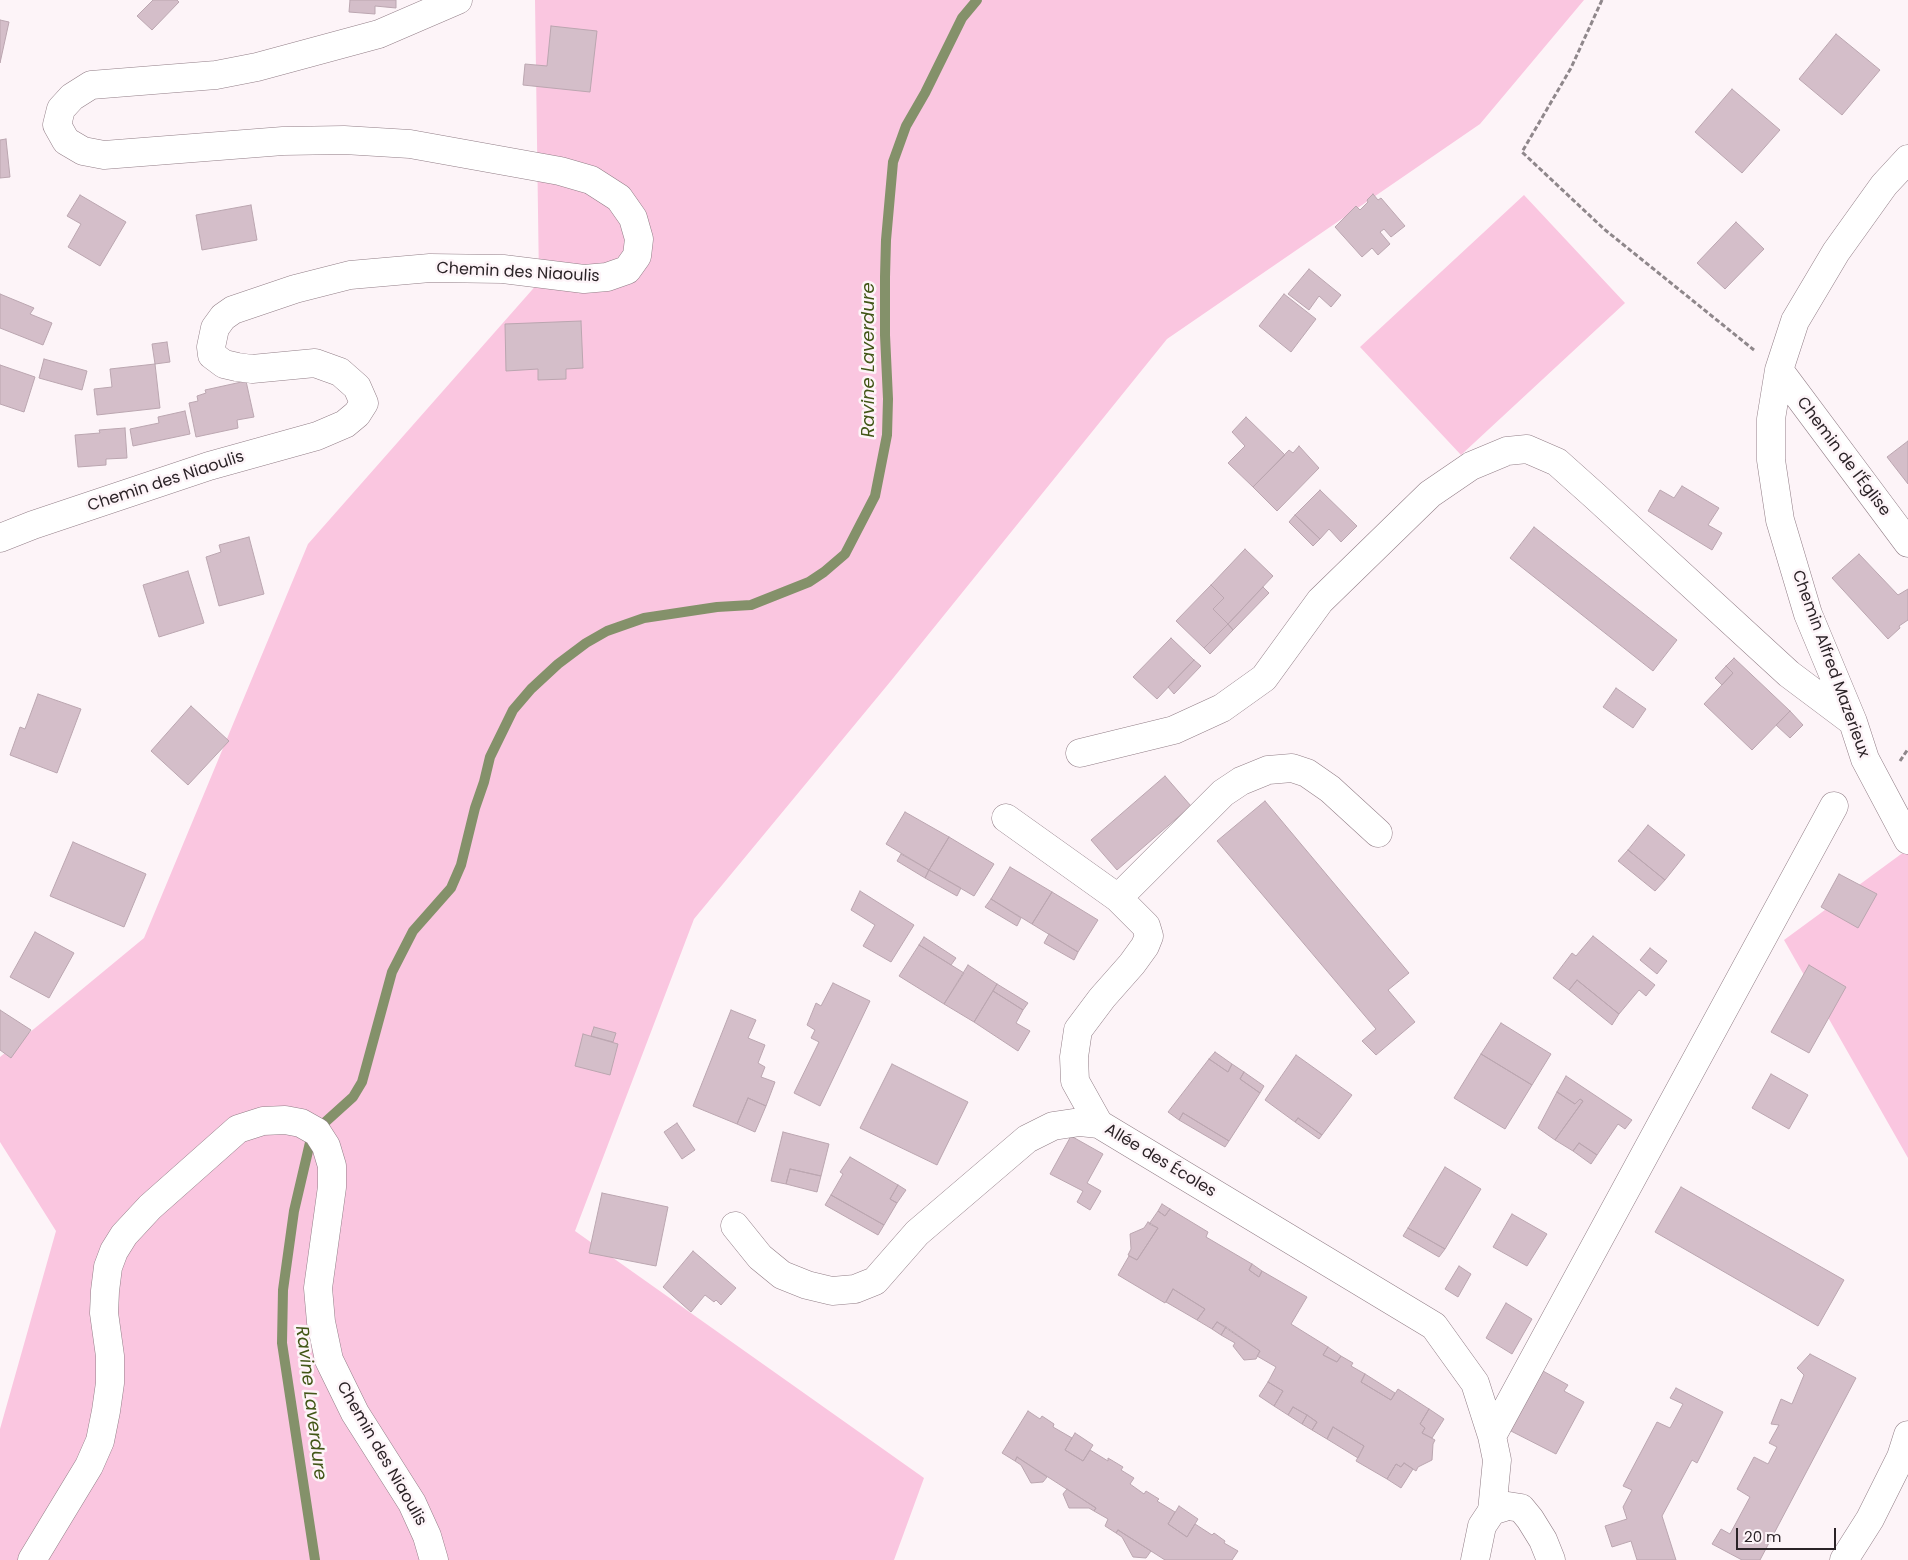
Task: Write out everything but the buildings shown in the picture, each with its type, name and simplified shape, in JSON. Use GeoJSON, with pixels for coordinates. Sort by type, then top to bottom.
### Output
{"type":"FeatureCollection","features":[{"type":"Feature","properties":{"kind":"street","name":"Chemin des Niaoulis"},"geometry":{"type":"LineString","coordinates":[[0,538],[33,525],[209,466],[317,436],[345,424],[357,414],[364,402],[357,387],[340,372],[315,363],[252,369],[224,364],[212,356],[211,347],[215,328],[223,317],[233,310],[295,289],[350,275],[439,268],[503,269],[584,279],[607,278],[627,270],[637,256],[639,239],[633,218],[619,198],[591,180],[560,171],[410,144],[344,140],[283,141],[104,155],[83,151],[66,141],[57,125],[61,109],[72,97],[91,85],[216,75],[257,66],[378,34],[458,0]]}},
{"type":"Feature","properties":{"kind":"street","name":"Chemin Alfred Mazerieux"},"geometry":{"type":"LineString","coordinates":[[1908,159],[1884,185],[1836,252],[1795,321],[1779,370],[1771,419],[1771,451],[1780,520],[1808,614],[1853,722],[1865,759],[1908,840]]}},
{"type":"Feature","properties":{"kind":"street","name":"Chemin de l'Église"},"geometry":{"type":"LineString","coordinates":[[1779,370],[1908,543]]}},
{"type":"Feature","properties":{"kind":"street"},"geometry":{"type":"LineString","coordinates":[[1080,753],[1174,730],[1222,708],[1264,678],[1320,601],[1430,494],[1471,466],[1507,451],[1527,449],[1557,462],[1789,674],[1853,722]]}},
{"type":"Feature","properties":{"kind":"street"},"geometry":{"type":"LineString","coordinates":[[1118,898],[1223,793],[1241,781],[1268,770],[1292,768],[1307,773],[1330,789],[1378,834]]}},
{"type":"Feature","properties":{"kind":"street"},"geometry":{"type":"LineString","coordinates":[[1492,1436],[1834,806]]}},
{"type":"Feature","properties":{"kind":"street"},"geometry":{"type":"LineString","coordinates":[[1006,818],[1118,898],[1146,926],[1149,936],[1145,946],[1078,1030],[1074,1056],[1075,1082],[1099,1124]]}},
{"type":"Feature","properties":{"kind":"street","name":"Chemin des Niaoulis"},"geometry":{"type":"LineString","coordinates":[[32,1560],[89,1466],[100,1441],[110,1384],[110,1356],[104,1313],[105,1291],[108,1267],[114,1251],[124,1236],[150,1207],[238,1129],[263,1121],[285,1120],[301,1123],[317,1132],[326,1146],[332,1166],[332,1187],[318,1288],[321,1322],[329,1360],[355,1413],[412,1503],[427,1536],[434,1560]]}},
{"type":"Feature","properties":{"kind":"street","name":"Allée des Écoles"},"geometry":{"type":"LineString","coordinates":[[735,1226],[760,1257],[782,1275],[807,1285],[832,1291],[855,1289],[875,1281],[917,1234],[1027,1139],[1053,1126],[1080,1122],[1099,1124],[1434,1326],[1475,1383],[1492,1436],[1497,1460],[1492,1511]]}},
{"type":"Feature","properties":{"kind":"street"},"geometry":{"type":"LineString","coordinates":[[1844,1560],[1870,1519],[1900,1457],[1908,1435]]}},
{"type":"Feature","properties":{"kind":"street"},"geometry":{"type":"LineString","coordinates":[[1476,1560],[1482,1526],[1492,1511],[1508,1506],[1520,1508],[1530,1519],[1543,1540],[1551,1560]]}},
{"type":"Feature","properties":{"kind":"path"},"geometry":{"type":"LineString","coordinates":[[1602,0],[1570,68],[1522,152],[1604,229],[1779,370]]}},
{"type":"Feature","properties":{"kind":"shaded area"},"geometry":{"type":"Polygon","coordinates":[[[535,0],[1584,0],[1480,124],[1167,339],[890,682],[694,919],[575,1231],[924,1478],[894,1560],[0,1560],[0,1429],[56,1231],[0,1142],[0,1057],[144,938],[308,544],[539,282],[535,0]]]}},
{"type":"Feature","properties":{"kind":"shaded area"},"geometry":{"type":"Polygon","coordinates":[[[1524,195],[1625,303],[1461,455],[1360,347],[1524,195]]]}},
{"type":"Feature","properties":{"kind":"shaded area"},"geometry":{"type":"Polygon","coordinates":[[[1908,849],[1908,1158],[1784,940],[1908,849]]]}},
{"type":"Feature","properties":{"kind":"waterway","name":"Ravine Laverdure"},"geometry":{"type":"LineString","coordinates":[[315,1560],[282,1343],[283,1290],[294,1211],[312,1134],[353,1097],[362,1082],[392,972],[413,931],[451,888],[461,865],[490,757],[513,710],[531,689],[558,664],[586,643],[607,631],[644,618],[717,607],[751,605],[809,582],[845,554],[875,496],[887,435],[885,277],[886,240],[893,162],[906,126],[925,93],[962,18],[977,0]]}}]}
